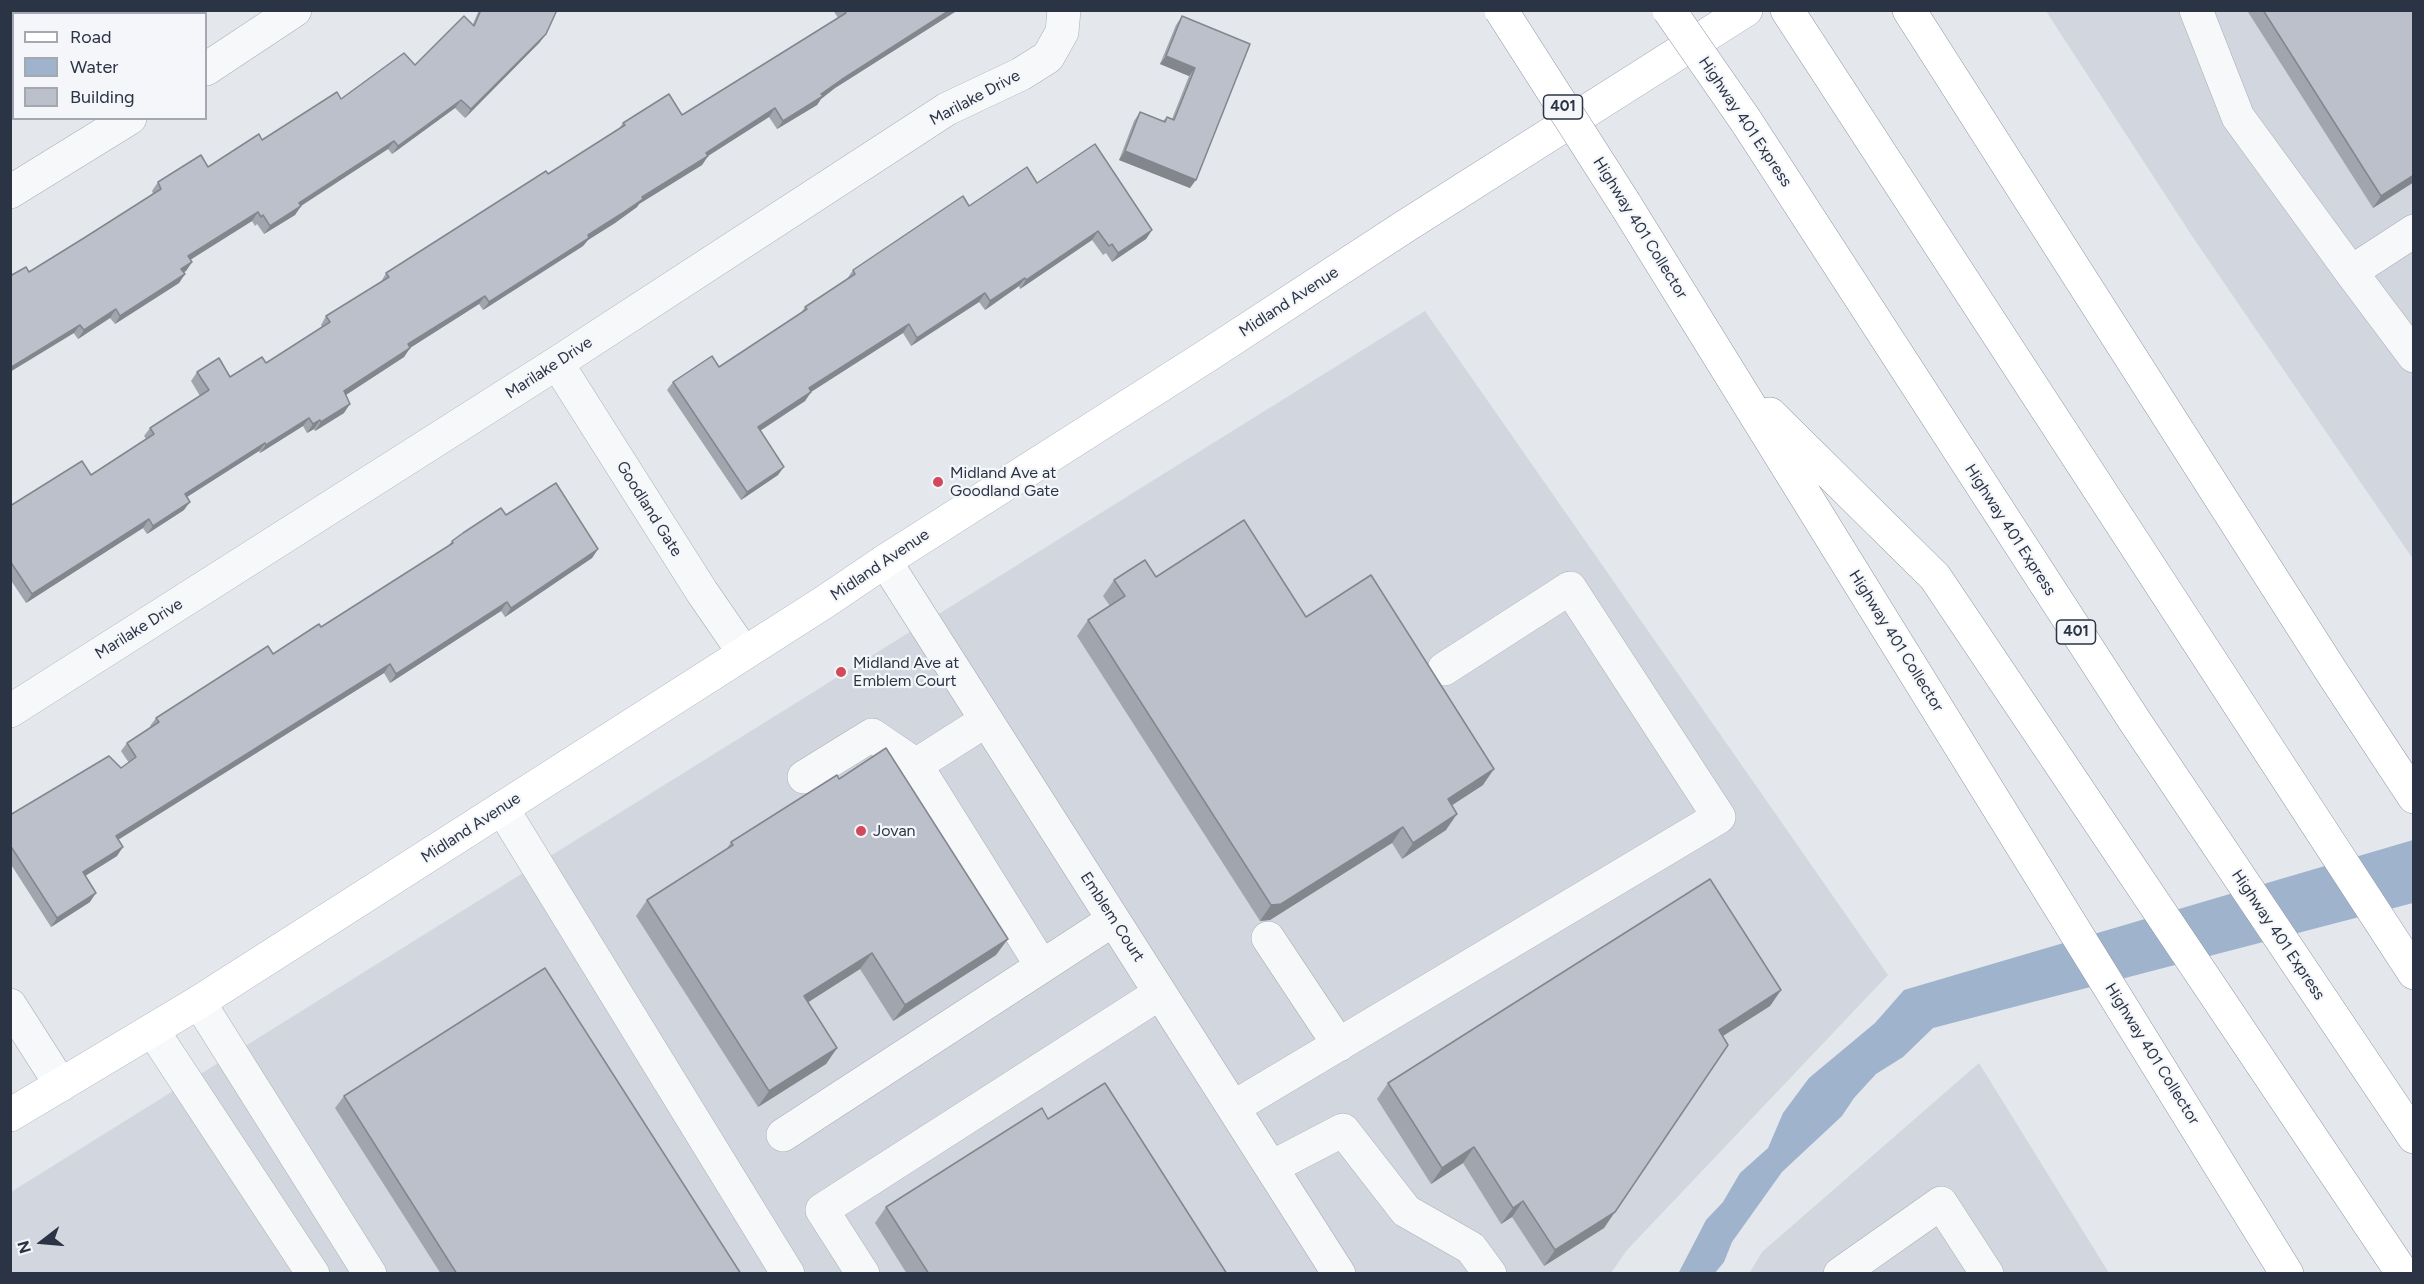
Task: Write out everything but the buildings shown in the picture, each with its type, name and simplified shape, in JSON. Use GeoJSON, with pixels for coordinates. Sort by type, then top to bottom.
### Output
{"type":"FeatureCollection","features":[{"type":"Feature","properties":{"kind":"main road","name":"Highway 401 Collector"},"geometry":{"type":"LineString","coordinates":[[1501,10],[1625,204],[2288,1274]]}},
{"type":"Feature","properties":{"kind":"main road","name":"Highway 401 Express"},"geometry":{"type":"LineString","coordinates":[[1669,10],[1746,122],[2136,723],[2414,1137]]}},
{"type":"Feature","properties":{"kind":"main road","name":"Midland Avenue"},"geometry":{"type":"LineString","coordinates":[[10,1115],[199,1002],[1404,227],[1746,10]]}},
{"type":"Feature","properties":{"kind":"main road"},"geometry":{"type":"LineString","coordinates":[[1787,10],[2414,973]]}},
{"type":"Feature","properties":{"kind":"main road"},"geometry":{"type":"LineString","coordinates":[[1916,21],[2333,674],[2414,796]]}},
{"type":"Feature","properties":{"kind":"main road"},"geometry":{"type":"LineString","coordinates":[[1732,377],[1935,577],[2403,1274]]}},
{"type":"Feature","properties":{"kind":"street"},"geometry":{"type":"LineString","coordinates":[[207,68],[295,10]]}},
{"type":"Feature","properties":{"kind":"street","name":"Marilake Drive"},"geometry":{"type":"LineString","coordinates":[[10,711],[557,363],[947,110],[1021,74],[1048,57],[1062,32],[1064,10]]}},
{"type":"Feature","properties":{"kind":"street"},"geometry":{"type":"LineString","coordinates":[[2196,10],[2238,117],[2414,356]]}},
{"type":"Feature","properties":{"kind":"street"},"geometry":{"type":"LineString","coordinates":[[10,192],[127,120]]}},
{"type":"Feature","properties":{"kind":"street"},"geometry":{"type":"LineString","coordinates":[[2351,272],[2414,231]]}},
{"type":"Feature","properties":{"kind":"street","name":"Goodland Gate"},"geometry":{"type":"LineString","coordinates":[[557,363],[702,592],[744,653]]}},
{"type":"Feature","properties":{"kind":"street","name":"Emblem Court"},"geometry":{"type":"LineString","coordinates":[[885,561],[1340,1274]]}},
{"type":"Feature","properties":{"kind":"street"},"geometry":{"type":"LineString","coordinates":[[1234,1107],[1719,817],[1570,588],[1444,669]]}},
{"type":"Feature","properties":{"kind":"street"},"geometry":{"type":"LineString","coordinates":[[916,765],[985,721]]}},
{"type":"Feature","properties":{"kind":"street"},"geometry":{"type":"LineString","coordinates":[[804,777],[872,735],[916,765],[1041,965]]}},
{"type":"Feature","properties":{"kind":"street"},"geometry":{"type":"LineString","coordinates":[[502,808],[788,1274]]}},
{"type":"Feature","properties":{"kind":"street"},"geometry":{"type":"LineString","coordinates":[[783,1135],[1113,920]]}},
{"type":"Feature","properties":{"kind":"street"},"geometry":{"type":"LineString","coordinates":[[1268,938],[1339,1045]]}},
{"type":"Feature","properties":{"kind":"street"},"geometry":{"type":"LineString","coordinates":[[863,1274],[822,1210],[1160,993]]}},
{"type":"Feature","properties":{"kind":"street"},"geometry":{"type":"LineString","coordinates":[[199,1002],[370,1274]]}},
{"type":"Feature","properties":{"kind":"street"},"geometry":{"type":"LineString","coordinates":[[10,1005],[61,1085]]}},
{"type":"Feature","properties":{"kind":"street"},"geometry":{"type":"LineString","coordinates":[[153,1031],[313,1274]]}},
{"type":"Feature","properties":{"kind":"street"},"geometry":{"type":"LineString","coordinates":[[1272,1167],[1343,1130],[1406,1211],[1471,1248],[1490,1274]]}},
{"type":"Feature","properties":{"kind":"street"},"geometry":{"type":"LineString","coordinates":[[1840,1274],[1941,1203],[1987,1274]]}},
{"type":"Feature","properties":{"kind":"shaded area"},"geometry":{"type":"Polygon","coordinates":[[[2046,11],[2413,11],[2413,559],[2192,236],[2046,11]]]}},
{"type":"Feature","properties":{"kind":"shaded area"},"geometry":{"type":"Polygon","coordinates":[[[1425,311],[1888,975],[1627,1250],[1611,1273],[11,1274],[11,1192],[1425,311]]]}},
{"type":"Feature","properties":{"kind":"shaded area"},"geometry":{"type":"Polygon","coordinates":[[[1979,1063],[2109,1273],[1749,1274],[1762,1252],[1979,1063]]]}},
{"type":"Feature","properties":{"kind":"water"},"geometry":{"type":"Polygon","coordinates":[[[2413,840],[2413,903],[1933,1028],[1903,1057],[1876,1074],[1854,1098],[1842,1116],[1782,1172],[1732,1242],[1724,1262],[1715,1273],[1678,1274],[1706,1220],[1723,1202],[1740,1173],[1768,1148],[1783,1113],[1809,1078],[1875,1023],[1904,990],[2413,840]]]}},
{"type":"Feature","properties":{"kind":"place","name":"Midland Ave at Goodland Gate"},"geometry":{"type":"Point","coordinates":[938,482]}},
{"type":"Feature","properties":{"kind":"place","name":"Midland Ave at Emblem Court"},"geometry":{"type":"Point","coordinates":[841,672]}},
{"type":"Feature","properties":{"kind":"place","name":"Jovan"},"geometry":{"type":"Point","coordinates":[861,831]}}]}
